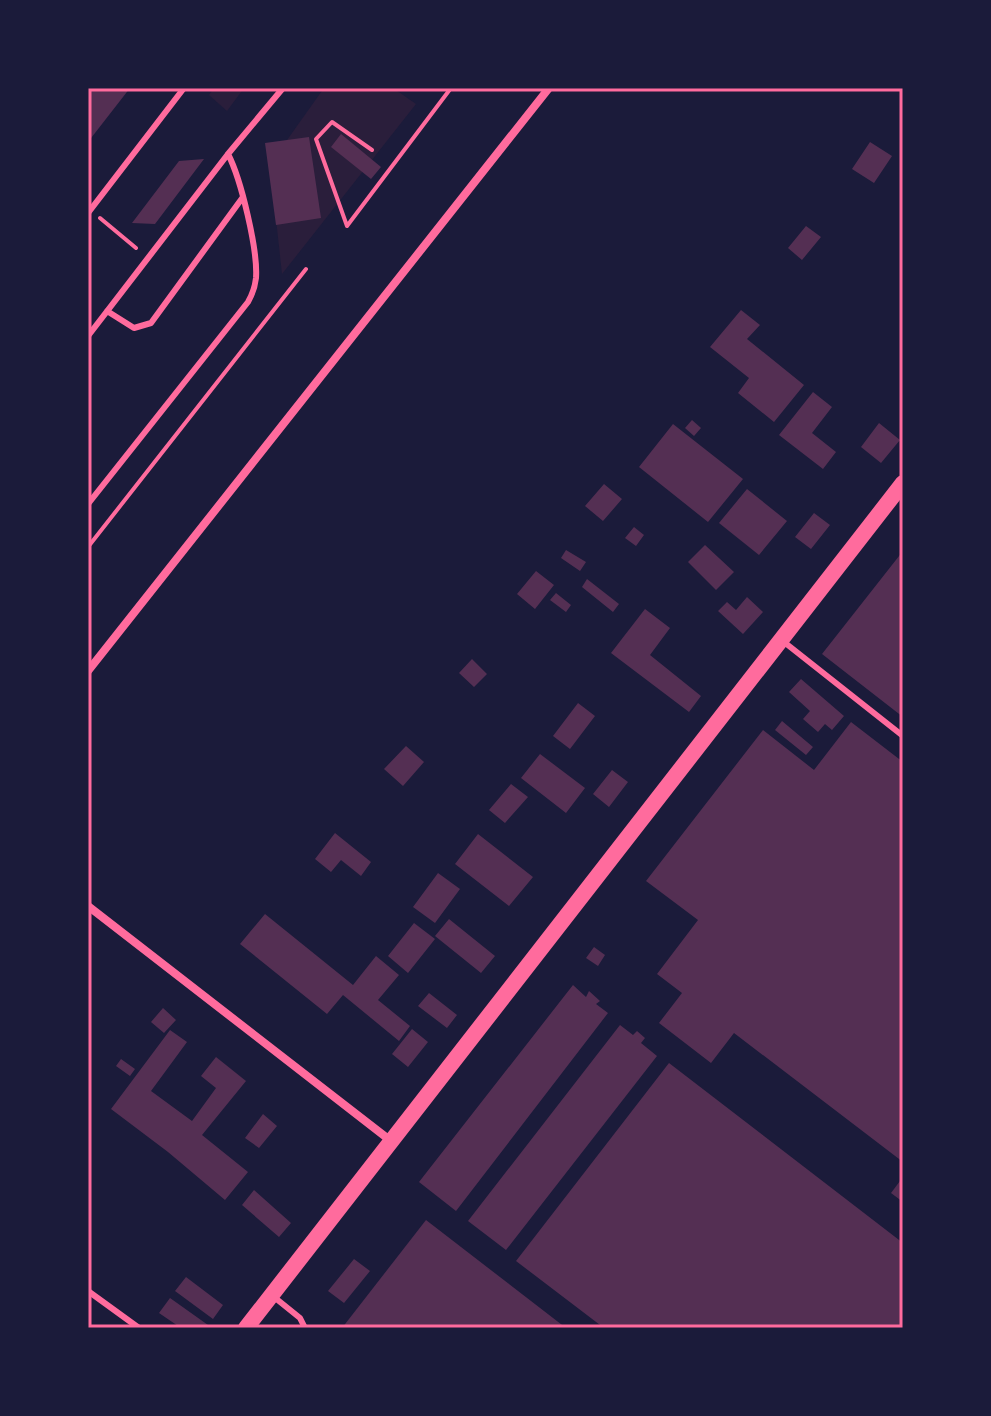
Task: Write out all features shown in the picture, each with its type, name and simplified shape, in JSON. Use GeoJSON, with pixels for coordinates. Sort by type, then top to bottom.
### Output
{"type":"FeatureCollection","features":[{"type":"Feature","properties":{"kind":"main road"},"geometry":{"type":"LineString","coordinates":[[246,1328],[903,483]]}},
{"type":"Feature","properties":{"kind":"street"},"geometry":{"type":"LineString","coordinates":[[89,668],[549,88]]}},
{"type":"Feature","properties":{"kind":"street"},"geometry":{"type":"LineString","coordinates":[[88,906],[391,1141]]}},
{"type":"Feature","properties":{"kind":"lane"},"geometry":{"type":"LineString","coordinates":[[89,212],[184,88]]}},
{"type":"Feature","properties":{"kind":"lane"},"geometry":{"type":"LineString","coordinates":[[88,336],[228,154],[283,88]]}},
{"type":"Feature","properties":{"kind":"lane"},"geometry":{"type":"LineString","coordinates":[[88,504],[248,302],[253,291],[256,266],[240,182],[228,154]]}},
{"type":"Feature","properties":{"kind":"lane"},"geometry":{"type":"LineString","coordinates":[[107,311],[134,328],[151,323],[243,197]]}},
{"type":"Feature","properties":{"kind":"lane"},"geometry":{"type":"LineString","coordinates":[[781,640],[903,736]]}},
{"type":"Feature","properties":{"kind":"lane"},"geometry":{"type":"LineString","coordinates":[[88,1291],[139,1328]]}},
{"type":"Feature","properties":{"kind":"lane"},"geometry":{"type":"LineString","coordinates":[[271,1295],[300,1318],[305,1328]]}},
{"type":"Feature","properties":{"kind":"path"},"geometry":{"type":"LineString","coordinates":[[372,150],[332,122],[316,139],[347,226],[451,88]]}},
{"type":"Feature","properties":{"kind":"path"},"geometry":{"type":"LineString","coordinates":[[89,212],[148,257]]}},
{"type":"Feature","properties":{"kind":"path"},"geometry":{"type":"LineString","coordinates":[[88,547],[306,269]]}},
{"type":"Feature","properties":{"kind":"shaded area"},"geometry":{"type":"Polygon","coordinates":[[[214,88],[244,88],[227,111],[209,95],[214,88]]]}},
{"type":"Feature","properties":{"kind":"shaded area"},"geometry":{"type":"Polygon","coordinates":[[[324,88],[393,88],[416,104],[282,274],[270,164],[324,88]]]}},
{"type":"Feature","properties":{"kind":"building"},"geometry":{"type":"Polygon","coordinates":[[[88,88],[130,88],[88,142],[88,88]]]}},
{"type":"Feature","properties":{"kind":"building"},"geometry":{"type":"Polygon","coordinates":[[[341,134],[381,167],[371,179],[331,147],[341,134]]]}},
{"type":"Feature","properties":{"kind":"building"},"geometry":{"type":"Polygon","coordinates":[[[309,137],[321,218],[276,225],[265,143],[309,137]]]}},
{"type":"Feature","properties":{"kind":"building"},"geometry":{"type":"Polygon","coordinates":[[[870,142],[892,156],[874,183],[852,169],[870,142]]]}},
{"type":"Feature","properties":{"kind":"building"},"geometry":{"type":"Polygon","coordinates":[[[204,159],[155,224],[132,223],[179,161],[204,159]]]}},
{"type":"Feature","properties":{"kind":"building"},"geometry":{"type":"Polygon","coordinates":[[[806,226],[821,237],[802,260],[788,248],[806,226]]]}},
{"type":"Feature","properties":{"kind":"building"},"geometry":{"type":"Polygon","coordinates":[[[741,310],[760,325],[747,339],[804,385],[774,422],[738,393],[749,378],[710,347],[741,310]]]}},
{"type":"Feature","properties":{"kind":"building"},"geometry":{"type":"Polygon","coordinates":[[[813,392],[832,407],[812,433],[836,452],[823,469],[779,435],[813,392]]]}},
{"type":"Feature","properties":{"kind":"building"},"geometry":{"type":"Polygon","coordinates":[[[692,420],[701,428],[694,436],[685,428],[692,420]]]}},
{"type":"Feature","properties":{"kind":"building"},"geometry":{"type":"Polygon","coordinates":[[[879,423],[900,440],[881,463],[861,447],[879,423]]]}},
{"type":"Feature","properties":{"kind":"building"},"geometry":{"type":"Polygon","coordinates":[[[673,424],[743,479],[708,522],[639,467],[673,424]]]}},
{"type":"Feature","properties":{"kind":"building"},"geometry":{"type":"Polygon","coordinates":[[[604,484],[622,499],[603,521],[585,506],[604,484]]]}},
{"type":"Feature","properties":{"kind":"building"},"geometry":{"type":"Polygon","coordinates":[[[747,489],[787,521],[759,555],[719,523],[747,489]]]}},
{"type":"Feature","properties":{"kind":"building"},"geometry":{"type":"Polygon","coordinates":[[[814,513],[830,525],[811,549],[795,537],[814,513]]]}},
{"type":"Feature","properties":{"kind":"building"},"geometry":{"type":"Polygon","coordinates":[[[634,527],[644,535],[636,546],[625,538],[634,527]]]}},
{"type":"Feature","properties":{"kind":"building"},"geometry":{"type":"Polygon","coordinates":[[[705,545],[734,572],[716,590],[688,562],[705,545]]]}},
{"type":"Feature","properties":{"kind":"building"},"geometry":{"type":"Polygon","coordinates":[[[566,550],[586,562],[580,571],[561,558],[566,550]]]}},
{"type":"Feature","properties":{"kind":"building"},"geometry":{"type":"Polygon","coordinates":[[[903,551],[903,717],[822,654],[903,551]]]}},
{"type":"Feature","properties":{"kind":"building"},"geometry":{"type":"Polygon","coordinates":[[[536,571],[554,585],[535,609],[517,594],[536,571]]]}},
{"type":"Feature","properties":{"kind":"building"},"geometry":{"type":"Polygon","coordinates":[[[587,579],[619,604],[613,612],[582,587],[587,579]]]}},
{"type":"Feature","properties":{"kind":"building"},"geometry":{"type":"Polygon","coordinates":[[[556,593],[571,605],[566,612],[550,600],[556,593]]]}},
{"type":"Feature","properties":{"kind":"building"},"geometry":{"type":"Polygon","coordinates":[[[747,597],[763,612],[743,634],[718,611],[727,602],[736,610],[747,597]]]}},
{"type":"Feature","properties":{"kind":"building"},"geometry":{"type":"Polygon","coordinates":[[[645,609],[670,628],[650,655],[701,696],[689,712],[611,653],[645,609]]]}},
{"type":"Feature","properties":{"kind":"building"},"geometry":{"type":"Polygon","coordinates":[[[472,659],[487,674],[474,687],[459,673],[472,659]]]}},
{"type":"Feature","properties":{"kind":"building"},"geometry":{"type":"Polygon","coordinates":[[[801,679],[844,716],[832,730],[825,724],[818,732],[803,719],[810,711],[789,692],[801,679]]]}},
{"type":"Feature","properties":{"kind":"building"},"geometry":{"type":"Polygon","coordinates":[[[578,703],[595,716],[570,749],[553,736],[578,703]]]}},
{"type":"Feature","properties":{"kind":"building"},"geometry":{"type":"Polygon","coordinates":[[[782,721],[813,747],[806,755],[775,730],[782,721]]]}},
{"type":"Feature","properties":{"kind":"building"},"geometry":{"type":"Polygon","coordinates":[[[851,722],[903,762],[903,1162],[734,1033],[711,1063],[659,1023],[682,993],[657,974],[698,920],[646,881],[763,730],[814,770],[851,722]]]}},
{"type":"Feature","properties":{"kind":"building"},"geometry":{"type":"Polygon","coordinates":[[[406,746],[424,762],[403,786],[384,769],[406,746]]]}},
{"type":"Feature","properties":{"kind":"building"},"geometry":{"type":"Polygon","coordinates":[[[540,754],[585,788],[566,813],[521,778],[540,754]]]}},
{"type":"Feature","properties":{"kind":"building"},"geometry":{"type":"Polygon","coordinates":[[[612,770],[628,782],[609,807],[593,794],[612,770]]]}},
{"type":"Feature","properties":{"kind":"building"},"geometry":{"type":"Polygon","coordinates":[[[511,784],[528,797],[505,823],[489,810],[511,784]]]}},
{"type":"Feature","properties":{"kind":"building"},"geometry":{"type":"Polygon","coordinates":[[[335,833],[371,862],[361,876],[341,860],[331,872],[315,859],[335,833]]]}},
{"type":"Feature","properties":{"kind":"building"},"geometry":{"type":"Polygon","coordinates":[[[478,834],[533,877],[509,906],[455,864],[478,834]]]}},
{"type":"Feature","properties":{"kind":"building"},"geometry":{"type":"Polygon","coordinates":[[[438,873],[460,889],[435,923],[413,907],[438,873]]]}},
{"type":"Feature","properties":{"kind":"building"},"geometry":{"type":"Polygon","coordinates":[[[265,914],[353,985],[376,956],[399,975],[378,1000],[410,1026],[399,1041],[343,995],[327,1014],[240,944],[265,914]]]}},
{"type":"Feature","properties":{"kind":"building"},"geometry":{"type":"Polygon","coordinates":[[[449,919],[495,956],[481,973],[435,936],[449,919]]]}},
{"type":"Feature","properties":{"kind":"building"},"geometry":{"type":"Polygon","coordinates":[[[414,923],[435,939],[408,973],[388,956],[414,923]]]}},
{"type":"Feature","properties":{"kind":"building"},"geometry":{"type":"Polygon","coordinates":[[[594,947],[605,955],[598,966],[586,958],[594,947]]]}},
{"type":"Feature","properties":{"kind":"building"},"geometry":{"type":"Polygon","coordinates":[[[573,985],[586,997],[589,991],[600,1001],[596,1004],[608,1013],[456,1211],[419,1182],[573,985]]]}},
{"type":"Feature","properties":{"kind":"building"},"geometry":{"type":"Polygon","coordinates":[[[429,993],[457,1015],[447,1028],[418,1006],[429,993]]]}},
{"type":"Feature","properties":{"kind":"building"},"geometry":{"type":"Polygon","coordinates":[[[163,1008],[176,1020],[164,1033],[151,1022],[163,1008]]]}},
{"type":"Feature","properties":{"kind":"building"},"geometry":{"type":"Polygon","coordinates":[[[620,1025],[633,1035],[637,1031],[645,1038],[641,1043],[657,1056],[506,1250],[468,1221],[620,1025]]]}},
{"type":"Feature","properties":{"kind":"building"},"geometry":{"type":"Polygon","coordinates":[[[412,1029],[428,1042],[408,1067],[392,1054],[412,1029]]]}},
{"type":"Feature","properties":{"kind":"building"},"geometry":{"type":"Polygon","coordinates":[[[170,1030],[187,1042],[151,1091],[192,1121],[216,1088],[201,1076],[216,1057],[246,1081],[202,1135],[248,1172],[225,1200],[111,1109],[170,1030]]]}},
{"type":"Feature","properties":{"kind":"building"},"geometry":{"type":"Polygon","coordinates":[[[121,1059],[135,1069],[130,1076],[116,1066],[121,1059]]]}},
{"type":"Feature","properties":{"kind":"building"},"geometry":{"type":"Polygon","coordinates":[[[669,1063],[903,1243],[903,1328],[604,1328],[516,1261],[669,1063]]]}},
{"type":"Feature","properties":{"kind":"building"},"geometry":{"type":"Polygon","coordinates":[[[263,1114],[277,1126],[259,1148],[245,1138],[263,1114]]]}},
{"type":"Feature","properties":{"kind":"building"},"geometry":{"type":"Polygon","coordinates":[[[903,1177],[903,1202],[891,1193],[903,1177]]]}},
{"type":"Feature","properties":{"kind":"building"},"geometry":{"type":"Polygon","coordinates":[[[254,1190],[291,1223],[279,1237],[242,1205],[254,1190]]]}},
{"type":"Feature","properties":{"kind":"building"},"geometry":{"type":"Polygon","coordinates":[[[426,1220],[566,1328],[342,1328],[426,1220]]]}},
{"type":"Feature","properties":{"kind":"building"},"geometry":{"type":"Polygon","coordinates":[[[354,1259],[370,1271],[344,1303],[328,1291],[354,1259]]]}},
{"type":"Feature","properties":{"kind":"building"},"geometry":{"type":"Polygon","coordinates":[[[186,1277],[223,1305],[213,1319],[175,1291],[186,1277]]]}},
{"type":"Feature","properties":{"kind":"building"},"geometry":{"type":"Polygon","coordinates":[[[170,1298],[208,1325],[206,1328],[181,1328],[159,1313],[170,1298]]]}}]}
